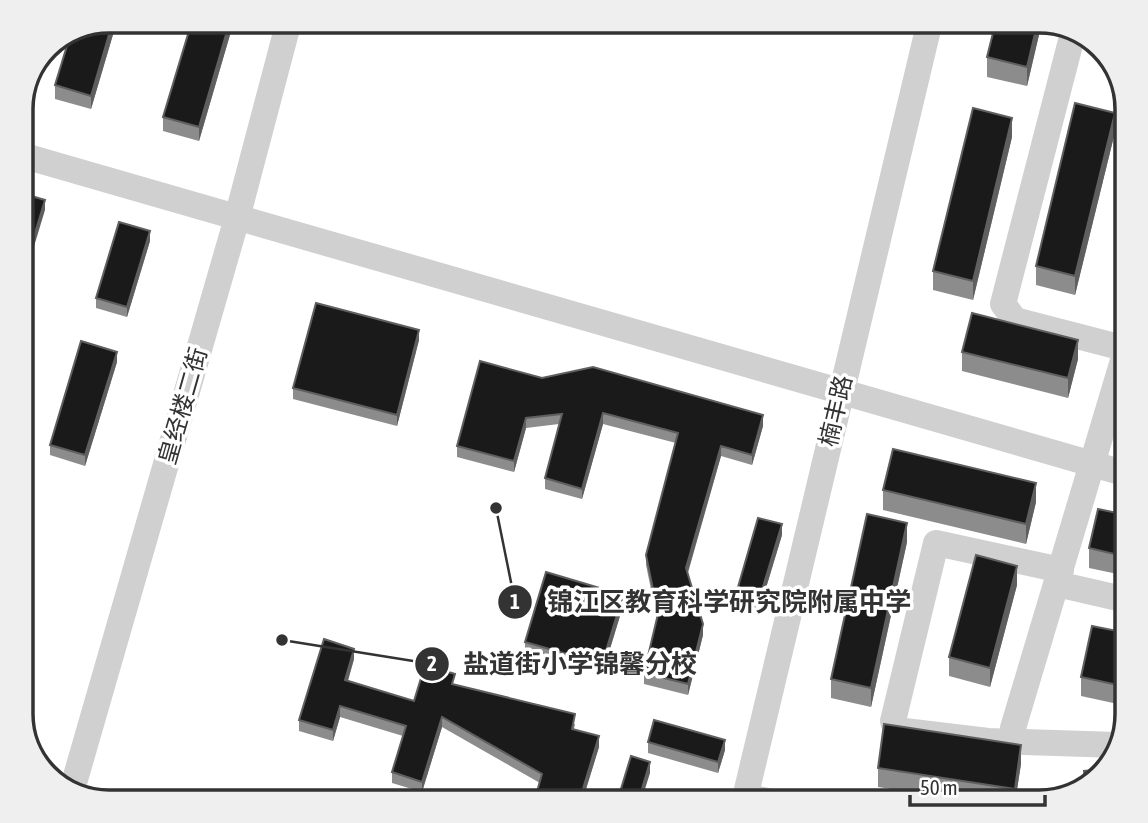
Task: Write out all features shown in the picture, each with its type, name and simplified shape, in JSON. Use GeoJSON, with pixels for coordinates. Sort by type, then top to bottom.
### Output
{"type":"FeatureCollection","features":[{"type":"Feature","properties":{"kind":"street","name":"皇经楼二街"},"geometry":{"type":"LineString","coordinates":[[74,781],[237,218],[286,33]]}},
{"type":"Feature","properties":{"kind":"street","name":"楠丰路"},"geometry":{"type":"LineString","coordinates":[[746,790],[927,33]]}},
{"type":"Feature","properties":{"kind":"street"},"geometry":{"type":"LineString","coordinates":[[1071,40],[1003,304],[1014,320],[1115,345]]}},
{"type":"Feature","properties":{"kind":"street"},"geometry":{"type":"LineString","coordinates":[[33,158],[1115,471]]}},
{"type":"Feature","properties":{"kind":"street"},"geometry":{"type":"LineString","coordinates":[[1013,729],[1115,387]]}},
{"type":"Feature","properties":{"kind":"street"},"geometry":{"type":"LineString","coordinates":[[1109,744],[988,741],[896,730],[893,721],[936,543],[1115,596]]}},
{"type":"Feature","properties":{"kind":"building"},"geometry":{"type":"Polygon","coordinates":[[[109,33],[91,96],[55,85],[67,46],[85,37],[109,33]]]}},
{"type":"Feature","properties":{"kind":"building"},"geometry":{"type":"Polygon","coordinates":[[[188,33],[226,33],[199,127],[163,117],[188,33]]]}},
{"type":"Feature","properties":{"kind":"building"},"geometry":{"type":"Polygon","coordinates":[[[993,33],[1035,33],[1027,67],[987,57],[993,33]]]}},
{"type":"Feature","properties":{"kind":"building"},"geometry":{"type":"Polygon","coordinates":[[[1075,103],[1115,113],[1075,276],[1036,266],[1075,103]]]}},
{"type":"Feature","properties":{"kind":"building"},"geometry":{"type":"Polygon","coordinates":[[[973,108],[1012,118],[973,281],[933,271],[973,108]]]}},
{"type":"Feature","properties":{"kind":"building"},"geometry":{"type":"Polygon","coordinates":[[[33,196],[45,200],[33,240],[33,196]]]}},
{"type":"Feature","properties":{"kind":"building"},"geometry":{"type":"Polygon","coordinates":[[[119,222],[150,231],[127,307],[96,298],[119,222]]]}},
{"type":"Feature","properties":{"kind":"building"},"geometry":{"type":"Polygon","coordinates":[[[316,303],[419,330],[397,415],[293,388],[316,303]]]}},
{"type":"Feature","properties":{"kind":"building"},"geometry":{"type":"Polygon","coordinates":[[[972,313],[1078,340],[1068,378],[962,352],[972,313]]]}},
{"type":"Feature","properties":{"kind":"building"},"geometry":{"type":"Polygon","coordinates":[[[81,341],[117,352],[85,455],[50,445],[81,341]]]}},
{"type":"Feature","properties":{"kind":"building"},"geometry":{"type":"Polygon","coordinates":[[[480,361],[542,378],[593,367],[763,415],[752,455],[721,446],[686,568],[703,624],[688,684],[644,673],[658,614],[646,555],[678,433],[603,413],[582,489],[545,478],[562,414],[526,418],[514,461],[457,446],[480,361]]]}},
{"type":"Feature","properties":{"kind":"building"},"geometry":{"type":"Polygon","coordinates":[[[893,449],[1036,483],[1026,524],[883,490],[893,449]]]}},
{"type":"Feature","properties":{"kind":"building"},"geometry":{"type":"Polygon","coordinates":[[[1098,509],[1115,513],[1115,554],[1089,548],[1098,509]]]}},
{"type":"Feature","properties":{"kind":"building"},"geometry":{"type":"Polygon","coordinates":[[[867,514],[907,523],[871,688],[831,679],[867,514]]]}},
{"type":"Feature","properties":{"kind":"building"},"geometry":{"type":"Polygon","coordinates":[[[758,518],[782,524],[759,600],[736,594],[758,518]]]}},
{"type":"Feature","properties":{"kind":"building"},"geometry":{"type":"Polygon","coordinates":[[[976,555],[1017,566],[990,668],[949,657],[976,555]]]}},
{"type":"Feature","properties":{"kind":"building"},"geometry":{"type":"Polygon","coordinates":[[[546,572],[623,595],[602,664],[525,642],[546,572]]]}},
{"type":"Feature","properties":{"kind":"building"},"geometry":{"type":"Polygon","coordinates":[[[1092,626],[1115,631],[1115,684],[1081,677],[1092,626]]]}},
{"type":"Feature","properties":{"kind":"building"},"geometry":{"type":"Polygon","coordinates":[[[324,639],[354,649],[345,680],[414,701],[425,665],[455,674],[452,684],[575,714],[572,729],[599,736],[583,790],[537,790],[542,774],[442,717],[422,782],[392,772],[406,726],[340,706],[333,730],[299,720],[324,639]]]}},
{"type":"Feature","properties":{"kind":"building"},"geometry":{"type":"Polygon","coordinates":[[[654,720],[725,740],[718,762],[648,742],[654,720]]]}},
{"type":"Feature","properties":{"kind":"building"},"geometry":{"type":"Polygon","coordinates":[[[884,724],[1021,745],[1015,789],[878,768],[884,724]]]}},
{"type":"Feature","properties":{"kind":"building"},"geometry":{"type":"Polygon","coordinates":[[[631,756],[650,762],[642,790],[621,790],[631,756]]]}},
{"type":"Feature","properties":{"kind":"place","name":"锦江区教育科学研究院附属中学"},"geometry":{"type":"Point","coordinates":[496,508]}},
{"type":"Feature","properties":{"kind":"place","name":"盐道街小学锦馨分校"},"geometry":{"type":"Point","coordinates":[282,640]}}]}
